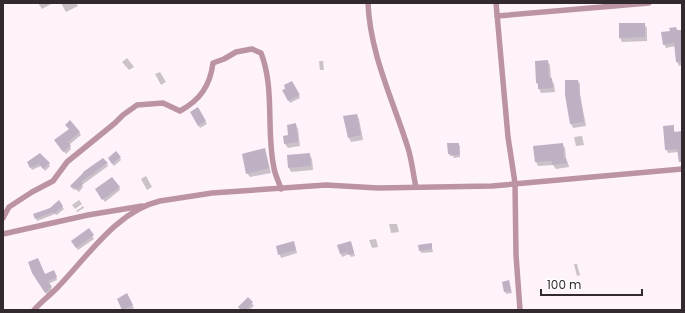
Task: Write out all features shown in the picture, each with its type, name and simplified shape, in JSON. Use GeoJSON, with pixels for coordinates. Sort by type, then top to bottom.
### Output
{"type":"FeatureCollection","features":[{"type":"Feature","properties":{"kind":"street"},"geometry":{"type":"LineString","coordinates":[[368,3],[369,23],[374,45],[385,83],[408,147],[413,165],[416,187]]}},
{"type":"Feature","properties":{"kind":"street"},"geometry":{"type":"LineString","coordinates":[[496,3],[508,137],[515,183],[516,255],[520,310]]}},
{"type":"Feature","properties":{"kind":"street"},"geometry":{"type":"LineString","coordinates":[[497,16],[649,3]]}},
{"type":"Feature","properties":{"kind":"street"},"geometry":{"type":"LineString","coordinates":[[3,218],[9,207],[32,192],[53,181],[67,162],[137,105],[163,103],[180,111],[193,104],[201,95],[211,74],[213,63],[236,52],[252,49],[261,53],[265,62],[271,124],[272,154],[274,169],[281,189]]}},
{"type":"Feature","properties":{"kind":"street"},"geometry":{"type":"LineString","coordinates":[[3,234],[160,201],[212,194],[332,185],[378,188],[492,186],[682,169]]}},
{"type":"Feature","properties":{"kind":"street"},"geometry":{"type":"LineString","coordinates":[[34,310],[56,289],[105,235],[130,215],[146,205]]}},
{"type":"Feature","properties":{"kind":"building"},"geometry":{"type":"Polygon","coordinates":[[[619,23],[645,23],[645,37],[619,38],[619,23]]]}},
{"type":"Feature","properties":{"kind":"building"},"geometry":{"type":"Polygon","coordinates":[[[676,27],[677,30],[682,30],[682,62],[676,62],[674,43],[663,45],[661,32],[670,31],[669,28],[676,27]]]}},
{"type":"Feature","properties":{"kind":"building"},"geometry":{"type":"Polygon","coordinates":[[[548,60],[549,78],[552,78],[553,88],[538,89],[538,83],[536,83],[535,61],[548,60]]]}},
{"type":"Feature","properties":{"kind":"building"},"geometry":{"type":"Polygon","coordinates":[[[565,80],[578,80],[584,122],[570,124],[565,95],[565,80]]]}},
{"type":"Feature","properties":{"kind":"building"},"geometry":{"type":"Polygon","coordinates":[[[292,81],[300,95],[288,101],[282,90],[285,89],[284,85],[292,81]]]}},
{"type":"Feature","properties":{"kind":"building"},"geometry":{"type":"Polygon","coordinates":[[[198,107],[206,121],[198,126],[190,112],[198,107]]]}},
{"type":"Feature","properties":{"kind":"building"},"geometry":{"type":"Polygon","coordinates":[[[357,114],[361,135],[348,138],[343,116],[357,114]]]}},
{"type":"Feature","properties":{"kind":"building"},"geometry":{"type":"Polygon","coordinates":[[[70,120],[80,132],[68,142],[71,146],[63,152],[54,140],[69,129],[65,125],[70,120]]]}},
{"type":"Feature","properties":{"kind":"building"},"geometry":{"type":"Polygon","coordinates":[[[296,123],[298,142],[284,144],[283,136],[288,135],[287,125],[296,123]]]}},
{"type":"Feature","properties":{"kind":"building"},"geometry":{"type":"Polygon","coordinates":[[[674,125],[674,132],[682,131],[682,162],[679,162],[677,149],[665,150],[663,126],[674,125]]]}},
{"type":"Feature","properties":{"kind":"building"},"geometry":{"type":"Polygon","coordinates":[[[447,143],[459,143],[459,155],[448,154],[447,143]]]}},
{"type":"Feature","properties":{"kind":"building"},"geometry":{"type":"Polygon","coordinates":[[[563,143],[564,158],[566,158],[567,163],[552,165],[552,161],[535,162],[533,146],[563,143]]]}},
{"type":"Feature","properties":{"kind":"building"},"geometry":{"type":"Polygon","coordinates":[[[265,148],[269,168],[246,174],[242,154],[265,148]]]}},
{"type":"Feature","properties":{"kind":"building"},"geometry":{"type":"Polygon","coordinates":[[[116,151],[121,157],[112,164],[108,158],[116,151]]]}},
{"type":"Feature","properties":{"kind":"building"},"geometry":{"type":"Polygon","coordinates":[[[40,153],[50,163],[43,169],[39,164],[30,168],[27,162],[40,153]]]}},
{"type":"Feature","properties":{"kind":"building"},"geometry":{"type":"Polygon","coordinates":[[[310,153],[311,166],[288,168],[287,155],[310,153]]]}},
{"type":"Feature","properties":{"kind":"building"},"geometry":{"type":"Polygon","coordinates":[[[103,158],[108,163],[81,182],[83,184],[77,190],[70,186],[83,172],[103,158]]]}},
{"type":"Feature","properties":{"kind":"building"},"geometry":{"type":"Polygon","coordinates":[[[112,177],[120,187],[102,200],[95,189],[112,177]]]}},
{"type":"Feature","properties":{"kind":"building"},"geometry":{"type":"Polygon","coordinates":[[[59,200],[63,206],[55,213],[53,212],[35,219],[33,214],[50,208],[59,200]]]}},
{"type":"Feature","properties":{"kind":"building"},"geometry":{"type":"Polygon","coordinates":[[[89,228],[94,235],[76,248],[71,241],[89,228]]]}},
{"type":"Feature","properties":{"kind":"building"},"geometry":{"type":"Polygon","coordinates":[[[294,241],[296,250],[278,255],[276,246],[294,241]]]}},
{"type":"Feature","properties":{"kind":"building"},"geometry":{"type":"Polygon","coordinates":[[[351,241],[354,253],[348,255],[348,252],[340,254],[337,245],[351,241]]]}},
{"type":"Feature","properties":{"kind":"building"},"geometry":{"type":"Polygon","coordinates":[[[432,243],[432,249],[419,251],[418,245],[432,243]]]}},
{"type":"Feature","properties":{"kind":"building"},"geometry":{"type":"Polygon","coordinates":[[[38,258],[45,274],[54,270],[57,277],[48,281],[52,287],[45,293],[32,273],[28,262],[38,258]]]}},
{"type":"Feature","properties":{"kind":"building"},"geometry":{"type":"Polygon","coordinates":[[[509,280],[511,291],[504,292],[502,282],[509,280]]]}},
{"type":"Feature","properties":{"kind":"building"},"geometry":{"type":"Polygon","coordinates":[[[127,293],[133,305],[122,310],[117,299],[127,293]]]}},
{"type":"Feature","properties":{"kind":"building"},"geometry":{"type":"Polygon","coordinates":[[[248,297],[253,302],[246,310],[241,310],[238,307],[248,297]]]}}]}
